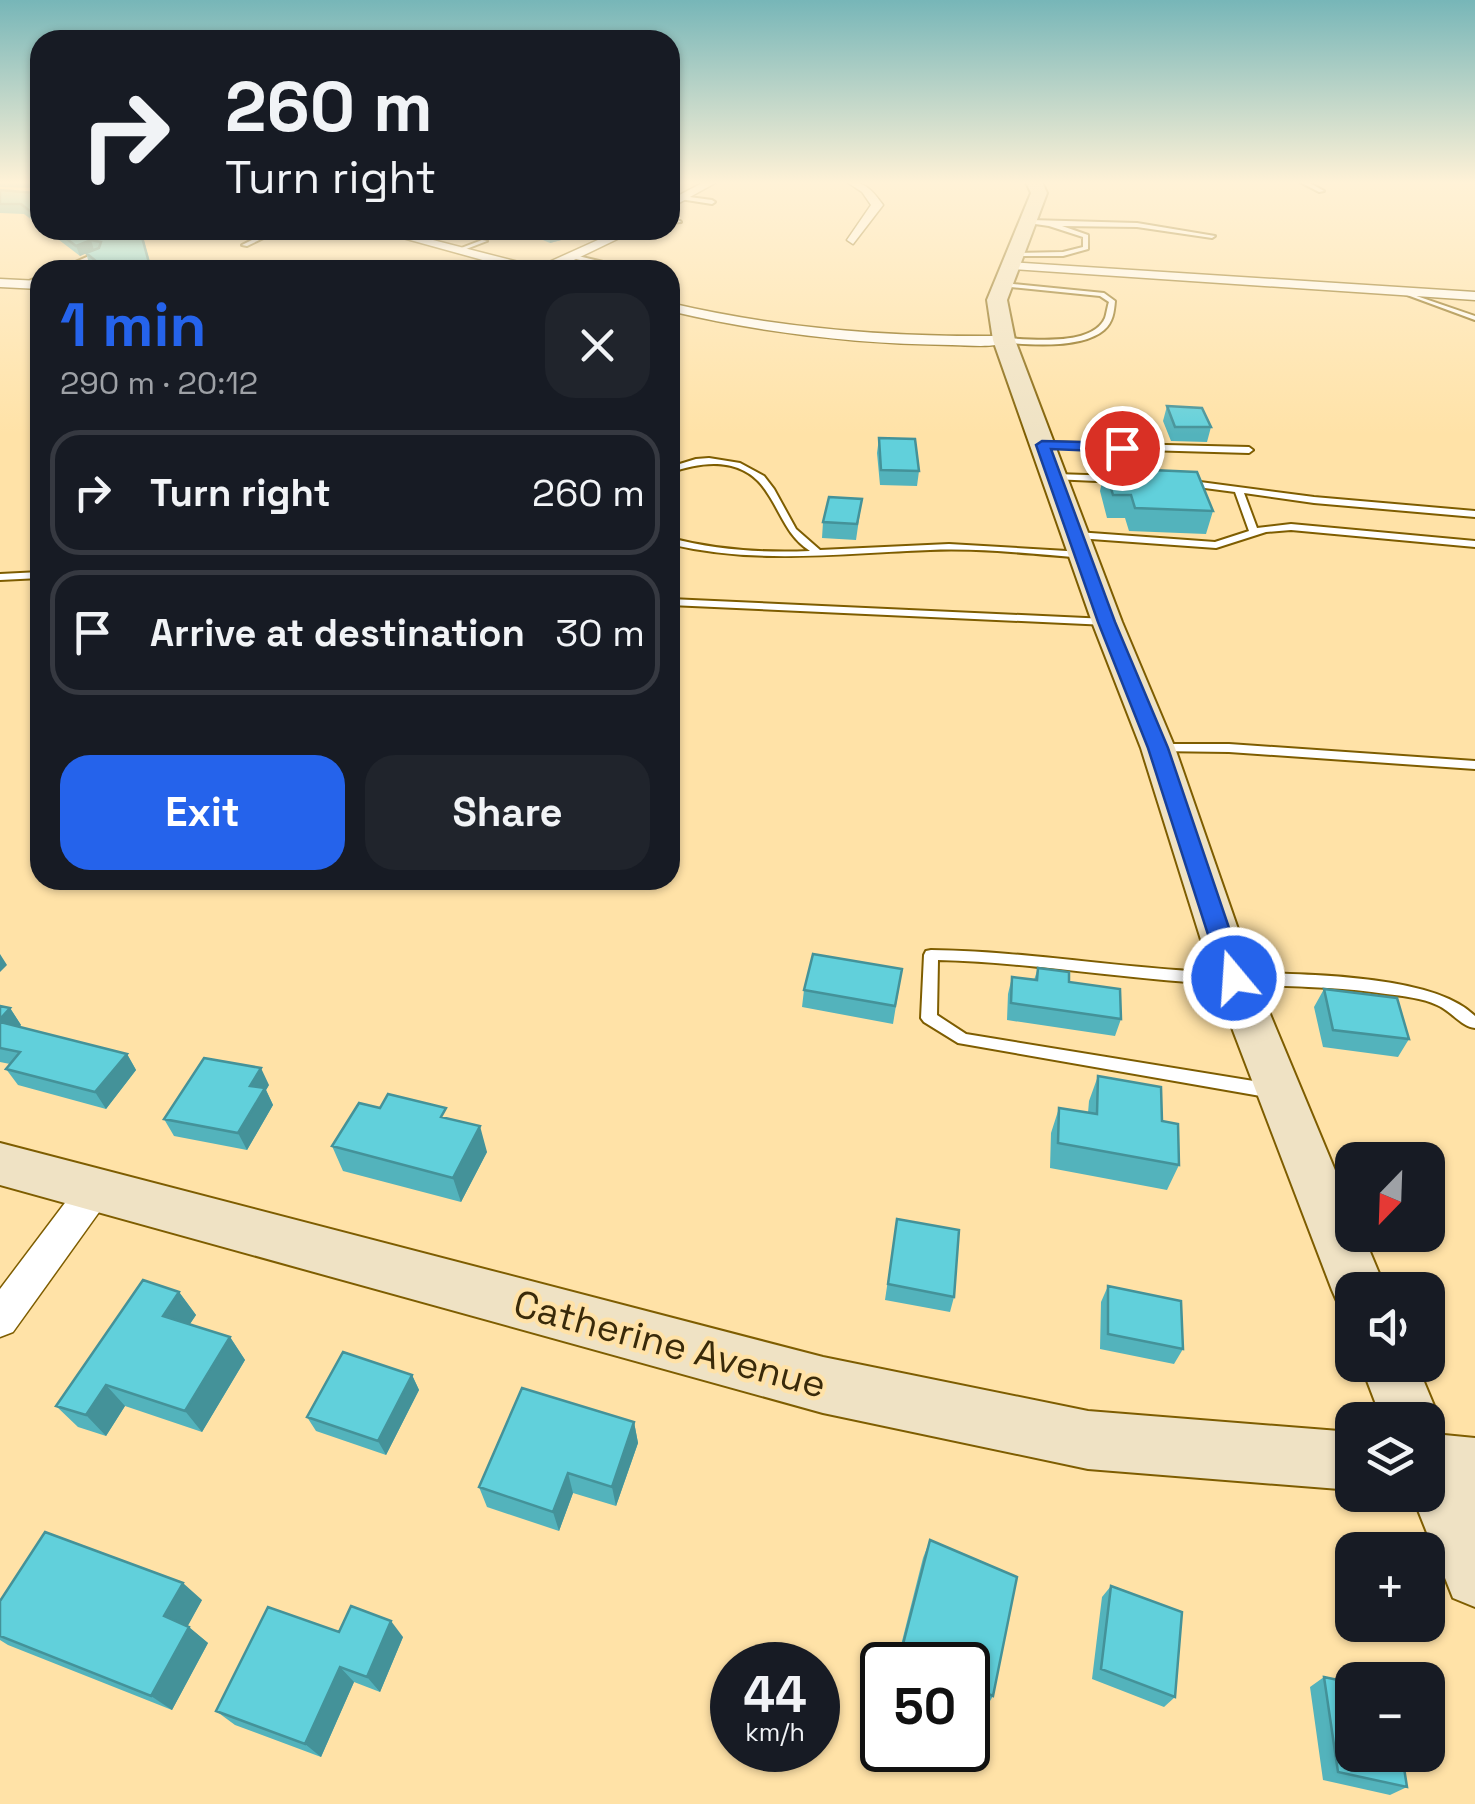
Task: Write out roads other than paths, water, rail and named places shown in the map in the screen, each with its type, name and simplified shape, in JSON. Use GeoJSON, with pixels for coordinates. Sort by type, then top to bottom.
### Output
{"type":"FeatureCollection","features":[{"type":"Feature","properties":{"kind":"main road"},"geometry":{"type":"LineString","coordinates":[[1010,268],[997,300],[1004,340],[1107,622],[1158,748],[1234,978],[1352,1272]]}},
{"type":"Feature","properties":{"kind":"main road","name":"Catherine Avenue"},"geometry":{"type":"LineString","coordinates":[[0,1164],[822,1385],[940,1412],[1115,1444],[1335,1460]]}},
{"type":"Feature","properties":{"kind":"main road"},"geometry":{"type":"LineString","coordinates":[[1445,1488],[1475,1576]]}},
{"type":"Feature","properties":{"kind":"street"},"geometry":{"type":"LineString","coordinates":[[1010,268],[1475,296]]}},
{"type":"Feature","properties":{"kind":"street"},"geometry":{"type":"LineString","coordinates":[[0,282],[30,282]]}},
{"type":"Feature","properties":{"kind":"street"},"geometry":{"type":"LineString","coordinates":[[680,309],[773,331],[847,340],[1004,340]]}},
{"type":"Feature","properties":{"kind":"street"},"geometry":{"type":"LineString","coordinates":[[0,1320],[95,1190]]}},
{"type":"Feature","properties":{"kind":"lane"},"geometry":{"type":"LineString","coordinates":[[1010,268],[1017,266]]}},
{"type":"Feature","properties":{"kind":"lane"},"geometry":{"type":"LineString","coordinates":[[1004,340],[1070,339],[1094,334],[1107,327],[1113,314],[1112,300],[1102,294],[1010,268]]}},
{"type":"Feature","properties":{"kind":"lane"},"geometry":{"type":"LineString","coordinates":[[1401,292],[1475,318]]}},
{"type":"Feature","properties":{"kind":"lane"},"geometry":{"type":"LineString","coordinates":[[1042,445],[1249,450]]}},
{"type":"Feature","properties":{"kind":"lane"},"geometry":{"type":"LineString","coordinates":[[680,467],[706,460],[754,472],[774,496],[794,537],[820,553]]}},
{"type":"Feature","properties":{"kind":"lane"},"geometry":{"type":"LineString","coordinates":[[1055,478],[1132,480]]}},
{"type":"Feature","properties":{"kind":"lane"},"geometry":{"type":"LineString","coordinates":[[1171,481],[1239,492],[1475,514]]}},
{"type":"Feature","properties":{"kind":"lane"},"geometry":{"type":"LineString","coordinates":[[1239,492],[1254,533]]}},
{"type":"Feature","properties":{"kind":"lane"},"geometry":{"type":"LineString","coordinates":[[680,543],[705,549],[820,553],[967,547],[1216,545],[1254,533],[1290,528],[1475,544]]}},
{"type":"Feature","properties":{"kind":"lane"},"geometry":{"type":"LineString","coordinates":[[0,577],[30,576]]}},
{"type":"Feature","properties":{"kind":"lane"},"geometry":{"type":"LineString","coordinates":[[680,602],[1107,622]]}},
{"type":"Feature","properties":{"kind":"lane"},"geometry":{"type":"LineString","coordinates":[[1158,748],[1229,748],[1475,765]]}},
{"type":"Feature","properties":{"kind":"lane"},"geometry":{"type":"LineString","coordinates":[[1280,1092],[963,1039],[929,1018],[931,955],[1005,955],[1190,976],[1412,992],[1457,1008],[1472,1024]]}}]}
